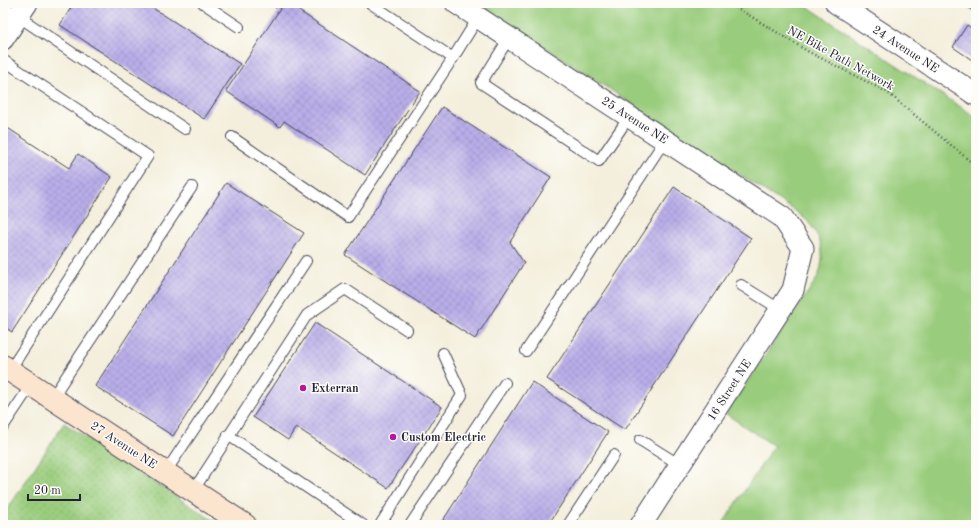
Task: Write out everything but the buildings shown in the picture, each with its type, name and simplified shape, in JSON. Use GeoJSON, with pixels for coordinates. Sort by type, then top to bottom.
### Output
{"type":"FeatureCollection","features":[{"type":"Feature","properties":{"kind":"street","name":"25 Avenue NE"},"geometry":{"type":"LineString","coordinates":[[456,3],[782,217],[803,248]]}},
{"type":"Feature","properties":{"kind":"street","name":"24 Avenue NE"},"geometry":{"type":"LineString","coordinates":[[836,3],[976,95]]}},
{"type":"Feature","properties":{"kind":"street"},"geometry":{"type":"LineString","coordinates":[[3,39],[16,8]]}},
{"type":"Feature","properties":{"kind":"street","name":"16 Street NE"},"geometry":{"type":"LineString","coordinates":[[641,525],[793,290],[803,248]]}},
{"type":"Feature","properties":{"kind":"street","name":"27 Avenue NE"},"geometry":{"type":"LineString","coordinates":[[6,368],[245,525]]}},
{"type":"Feature","properties":{"kind":"lane"},"geometry":{"type":"LineString","coordinates":[[203,3],[239,27]]}},
{"type":"Feature","properties":{"kind":"lane"},"geometry":{"type":"LineString","coordinates":[[370,3],[453,58]]}},
{"type":"Feature","properties":{"kind":"lane"},"geometry":{"type":"LineString","coordinates":[[16,8],[185,129]]}},
{"type":"Feature","properties":{"kind":"lane"},"geometry":{"type":"LineString","coordinates":[[232,137],[348,217],[478,18]]}},
{"type":"Feature","properties":{"kind":"lane"},"geometry":{"type":"LineString","coordinates":[[509,38],[481,83],[599,161],[629,117]]}},
{"type":"Feature","properties":{"kind":"lane"},"geometry":{"type":"LineString","coordinates":[[3,60],[148,156],[6,368]]}},
{"type":"Feature","properties":{"kind":"lane"},"geometry":{"type":"LineString","coordinates":[[526,351],[665,140]]}},
{"type":"Feature","properties":{"kind":"lane"},"geometry":{"type":"LineString","coordinates":[[52,398],[192,187]]}},
{"type":"Feature","properties":{"kind":"lane"},"geometry":{"type":"LineString","coordinates":[[165,473],[306,261]]}},
{"type":"Feature","properties":{"kind":"lane"},"geometry":{"type":"LineString","coordinates":[[741,285],[781,310]]}},
{"type":"Feature","properties":{"kind":"lane"},"geometry":{"type":"LineString","coordinates":[[193,491],[307,315],[345,289],[407,330]]}},
{"type":"Feature","properties":{"kind":"lane"},"geometry":{"type":"LineString","coordinates":[[380,525],[462,395],[443,353]]}},
{"type":"Feature","properties":{"kind":"lane"},"geometry":{"type":"LineString","coordinates":[[410,525],[505,383]]}},
{"type":"Feature","properties":{"kind":"lane"},"geometry":{"type":"LineString","coordinates":[[3,428],[31,385]]}},
{"type":"Feature","properties":{"kind":"lane"},"geometry":{"type":"LineString","coordinates":[[228,435],[364,525]]}},
{"type":"Feature","properties":{"kind":"lane"},"geometry":{"type":"LineString","coordinates":[[640,440],[680,465]]}},
{"type":"Feature","properties":{"kind":"lane"},"geometry":{"type":"LineString","coordinates":[[568,525],[614,455]]}},
{"type":"Feature","properties":{"kind":"path","name":"NE Bike Path Network"},"geometry":{"type":"LineString","coordinates":[[729,3],[809,52],[887,92],[976,166]]}},
{"type":"Feature","properties":{"kind":"green space"},"geometry":{"type":"Polygon","coordinates":[[[478,3],[802,3],[976,117],[976,525],[722,525],[774,446],[726,414],[818,277],[822,258],[820,241],[811,226],[797,212],[478,3]]]}},
{"type":"Feature","properties":{"kind":"green space"},"geometry":{"type":"Polygon","coordinates":[[[64,423],[220,525],[3,525],[3,516],[64,423]]]}},
{"type":"Feature","properties":{"kind":"place","name":"Exterran"},"geometry":{"type":"Point","coordinates":[303,388]}},
{"type":"Feature","properties":{"kind":"place","name":"Custom Electric"},"geometry":{"type":"Point","coordinates":[393,437]}}]}
